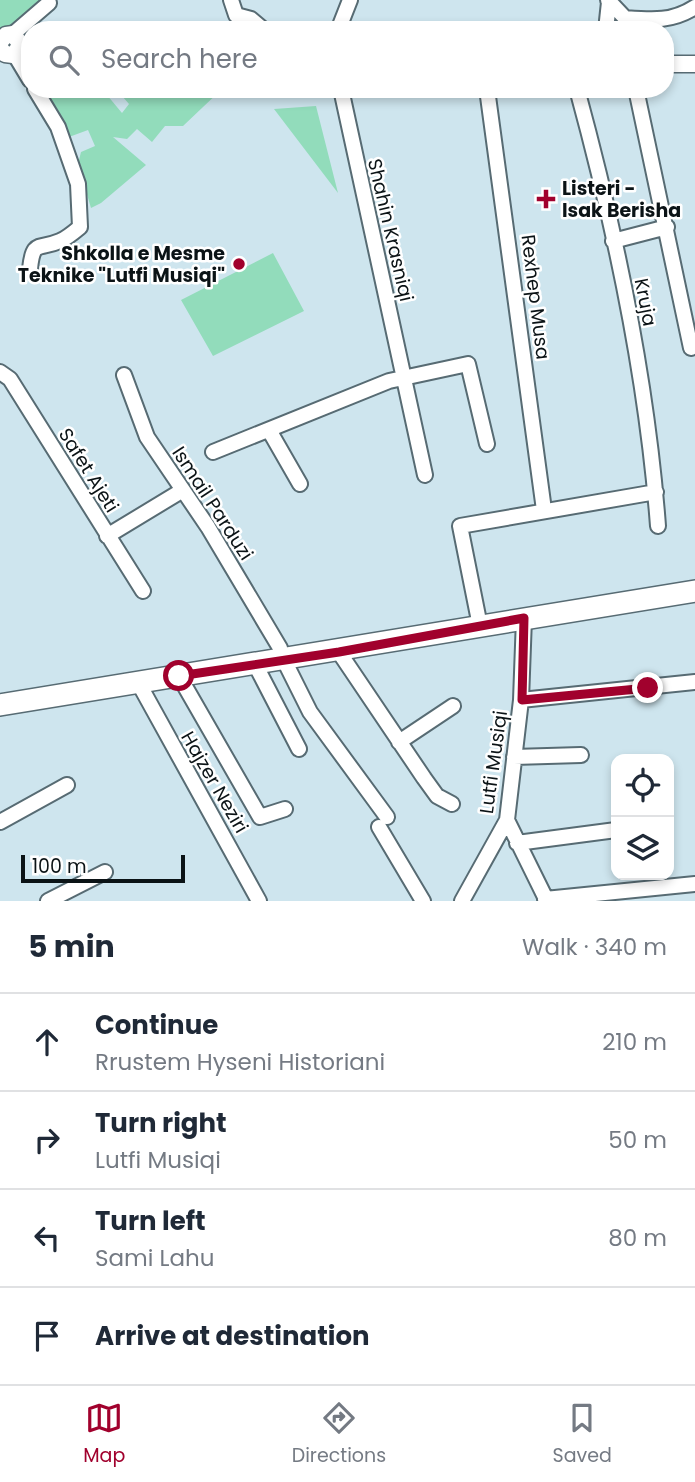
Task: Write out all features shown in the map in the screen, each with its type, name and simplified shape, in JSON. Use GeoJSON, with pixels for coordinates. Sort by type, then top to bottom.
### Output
{"type":"FeatureCollection","features":[{"type":"Feature","properties":{"kind":"main road"},"geometry":{"type":"LineString","coordinates":[[0,693],[282,654],[478,616],[695,580]]}},
{"type":"Feature","properties":{"kind":"main road"},"geometry":{"type":"LineString","coordinates":[[0,705],[255,664],[282,654],[339,652],[524,618],[695,591]]}},
{"type":"Feature","properties":{"kind":"street"},"geometry":{"type":"LineString","coordinates":[[231,0],[236,15],[253,21]]}},
{"type":"Feature","properties":{"kind":"street"},"geometry":{"type":"LineString","coordinates":[[342,21],[350,0]]}},
{"type":"Feature","properties":{"kind":"street"},"geometry":{"type":"LineString","coordinates":[[608,1],[625,18],[657,21],[691,12]]}},
{"type":"Feature","properties":{"kind":"street"},"geometry":{"type":"LineString","coordinates":[[607,21],[608,1]]}},
{"type":"Feature","properties":{"kind":"street"},"geometry":{"type":"LineString","coordinates":[[32,21],[49,3]]}},
{"type":"Feature","properties":{"kind":"street"},"geometry":{"type":"LineString","coordinates":[[11,44],[21,63]]}},
{"type":"Feature","properties":{"kind":"street"},"geometry":{"type":"LineString","coordinates":[[674,64],[695,64]]}},
{"type":"Feature","properties":{"kind":"street"},"geometry":{"type":"LineString","coordinates":[[30,269],[32,252],[40,244],[59,242],[80,227],[78,184],[58,127],[40,98]]}},
{"type":"Feature","properties":{"kind":"street","name":"Shahin Krasniqi"},"geometry":{"type":"LineString","coordinates":[[343,98],[425,475]]}},
{"type":"Feature","properties":{"kind":"street","name":"Rexhep Musa"},"geometry":{"type":"LineString","coordinates":[[488,98],[544,510]]}},
{"type":"Feature","properties":{"kind":"street","name":"Kruja"},"geometry":{"type":"LineString","coordinates":[[579,98],[613,241],[646,414],[658,526]]}},
{"type":"Feature","properties":{"kind":"street"},"geometry":{"type":"LineString","coordinates":[[638,98],[691,348]]}},
{"type":"Feature","properties":{"kind":"street"},"geometry":{"type":"LineString","coordinates":[[613,241],[667,227]]}},
{"type":"Feature","properties":{"kind":"street"},"geometry":{"type":"LineString","coordinates":[[213,452],[390,381],[468,364],[487,444]]}},
{"type":"Feature","properties":{"kind":"street","name":"Safet Ajeti"},"geometry":{"type":"LineString","coordinates":[[0,372],[10,379],[143,591]]}},
{"type":"Feature","properties":{"kind":"street","name":"Ismail Parduzi"},"geometry":{"type":"LineString","coordinates":[[124,375],[147,437],[183,490],[282,654],[310,712],[383,822],[423,901]]}},
{"type":"Feature","properties":{"kind":"street"},"geometry":{"type":"LineString","coordinates":[[269,430],[300,484]]}},
{"type":"Feature","properties":{"kind":"street"},"geometry":{"type":"LineString","coordinates":[[107,536],[183,490]]}},
{"type":"Feature","properties":{"kind":"street"},"geometry":{"type":"LineString","coordinates":[[478,616],[460,526],[656,492]]}},
{"type":"Feature","properties":{"kind":"street","name":"Lutfi Musiqi"},"geometry":{"type":"LineString","coordinates":[[462,901],[507,820],[522,700],[524,618]]}},
{"type":"Feature","properties":{"kind":"street"},"geometry":{"type":"LineString","coordinates":[[339,652],[437,796],[452,804]]}},
{"type":"Feature","properties":{"kind":"street"},"geometry":{"type":"LineString","coordinates":[[255,664],[299,750]]}},
{"type":"Feature","properties":{"kind":"street"},"geometry":{"type":"LineString","coordinates":[[179,676],[260,817],[285,809]]}},
{"type":"Feature","properties":{"kind":"street"},"geometry":{"type":"LineString","coordinates":[[522,700],[695,681]]}},
{"type":"Feature","properties":{"kind":"street","name":"Hajzer Neziri"},"geometry":{"type":"LineString","coordinates":[[138,682],[259,901]]}},
{"type":"Feature","properties":{"kind":"street"},"geometry":{"type":"LineString","coordinates":[[398,742],[453,706]]}},
{"type":"Feature","properties":{"kind":"street"},"geometry":{"type":"LineString","coordinates":[[514,757],[581,755]]}},
{"type":"Feature","properties":{"kind":"street"},"geometry":{"type":"LineString","coordinates":[[0,822],[67,785]]}},
{"type":"Feature","properties":{"kind":"street"},"geometry":{"type":"LineString","coordinates":[[507,820],[546,900],[695,884]]}},
{"type":"Feature","properties":{"kind":"street"},"geometry":{"type":"LineString","coordinates":[[517,843],[611,831]]}},
{"type":"Feature","properties":{"kind":"street"},"geometry":{"type":"LineString","coordinates":[[48,901],[109,875],[68,901]]}},
{"type":"Feature","properties":{"kind":"green space"},"geometry":{"type":"Polygon","coordinates":[[[0,0],[44,0],[5,33],[0,29],[0,0]]]}},
{"type":"Feature","properties":{"kind":"green space"},"geometry":{"type":"Polygon","coordinates":[[[51,98],[110,98],[122,113],[129,104],[124,98],[213,98],[183,126],[165,126],[152,142],[137,129],[127,139],[113,137],[146,165],[101,203],[91,208],[78,164],[81,152],[95,146],[88,130],[69,137],[64,120],[51,98]]]}},
{"type":"Feature","properties":{"kind":"green space"},"geometry":{"type":"Polygon","coordinates":[[[316,106],[338,193],[274,109],[316,106]]]}},
{"type":"Feature","properties":{"kind":"green space"},"geometry":{"type":"Polygon","coordinates":[[[273,253],[304,311],[213,356],[181,300],[273,253]]]}},
{"type":"Feature","properties":{"kind":"place","name":"Listeri - Isak Berisha"},"geometry":{"type":"Point","coordinates":[546,199]}},
{"type":"Feature","properties":{"kind":"place","name":"Shkolla e Mesme Teknike \"Lutfi Musiqi\""},"geometry":{"type":"Point","coordinates":[239,264]}},
{"type":"Feature","properties":{"kind":"route"},"geometry":{"type":"LineString","coordinates":[[179,676],[339,652],[524,618],[522,700],[648,688]]}}]}
